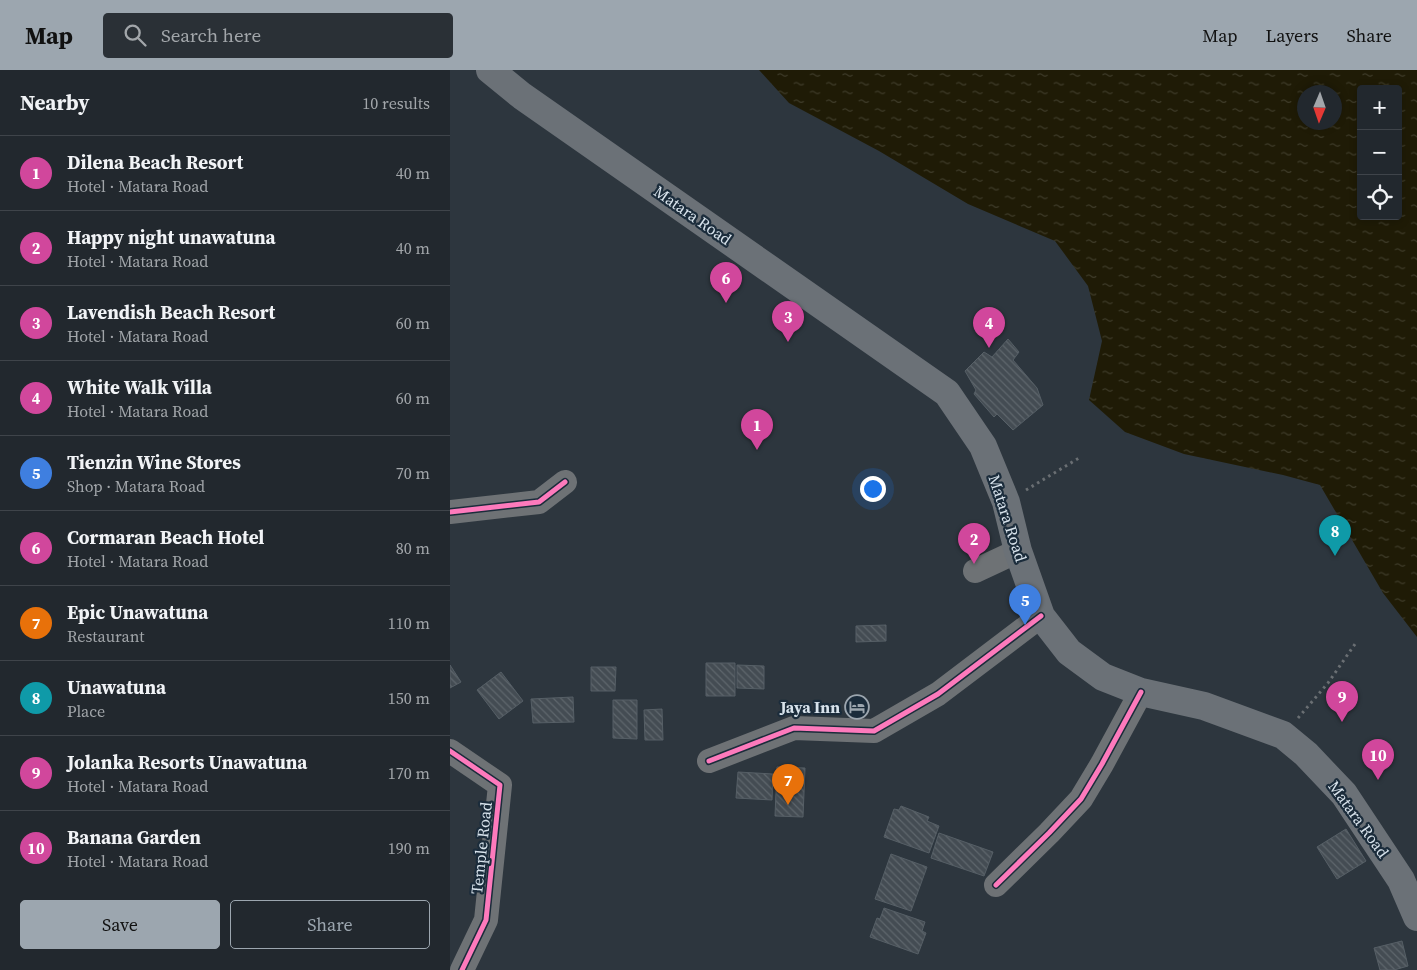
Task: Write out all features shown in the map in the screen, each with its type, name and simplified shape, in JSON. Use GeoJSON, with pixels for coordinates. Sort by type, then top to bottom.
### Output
{"type":"FeatureCollection","features":[{"type":"Feature","properties":{"kind":"highway","name":"Matara Road"},"geometry":{"type":"LineString","coordinates":[[490,70],[522,96],[947,393],[983,446],[1006,502],[1018,550],[1041,616],[1068,652],[1103,677],[1141,692],[1204,706],[1282,735],[1306,754],[1344,794],[1402,880],[1417,917]]}},
{"type":"Feature","properties":{"kind":"street"},"geometry":{"type":"LineString","coordinates":[[450,512],[539,502],[565,482]]}},
{"type":"Feature","properties":{"kind":"street"},"geometry":{"type":"LineString","coordinates":[[975,571],[1018,550]]}},
{"type":"Feature","properties":{"kind":"street"},"geometry":{"type":"LineString","coordinates":[[709,761],[794,728],[874,731],[938,694],[1041,616]]}},
{"type":"Feature","properties":{"kind":"street"},"geometry":{"type":"LineString","coordinates":[[996,884],[1081,799],[1141,692]]}},
{"type":"Feature","properties":{"kind":"street","name":"Temple Road"},"geometry":{"type":"LineString","coordinates":[[450,751],[500,785],[486,920],[462,970]]}},
{"type":"Feature","properties":{"kind":"path"},"geometry":{"type":"LineString","coordinates":[[1006,502],[1079,458]]}},
{"type":"Feature","properties":{"kind":"path"},"geometry":{"type":"LineString","coordinates":[[1282,735],[1328,683],[1355,644]]}},
{"type":"Feature","properties":{"kind":"water"},"geometry":{"type":"Polygon","coordinates":[[[759,70],[1417,70],[1417,637],[1383,593],[1320,485],[1283,475],[1184,454],[1125,432],[1089,400],[1102,341],[1088,286],[1055,241],[968,204],[879,151],[789,103],[759,70]]]}},
{"type":"Feature","properties":{"kind":"building"},"geometry":{"type":"Polygon","coordinates":[[[1008,339],[1019,352],[1013,360],[1037,388],[1043,405],[1013,430],[997,414],[994,417],[974,394],[976,390],[965,371],[984,352],[992,357],[1008,339]]]}},
{"type":"Feature","properties":{"kind":"building"},"geometry":{"type":"Polygon","coordinates":[[[886,625],[886,641],[856,642],[856,626],[886,625]]]}},
{"type":"Feature","properties":{"kind":"building"},"geometry":{"type":"Polygon","coordinates":[[[706,663],[735,663],[735,696],[706,696],[706,663]]]}},
{"type":"Feature","properties":{"kind":"building"},"geometry":{"type":"Polygon","coordinates":[[[450,665],[461,682],[450,688],[450,665]]]}},
{"type":"Feature","properties":{"kind":"building"},"geometry":{"type":"Polygon","coordinates":[[[737,665],[764,666],[764,689],[737,688],[737,665]]]}},
{"type":"Feature","properties":{"kind":"building"},"geometry":{"type":"Polygon","coordinates":[[[591,667],[616,667],[615,691],[591,691],[591,667]]]}},
{"type":"Feature","properties":{"kind":"building"},"geometry":{"type":"Polygon","coordinates":[[[501,672],[523,701],[499,719],[477,690],[501,672]]]}},
{"type":"Feature","properties":{"kind":"building"},"geometry":{"type":"Polygon","coordinates":[[[573,697],[574,722],[533,723],[531,699],[573,697]]]}},
{"type":"Feature","properties":{"kind":"building"},"geometry":{"type":"Polygon","coordinates":[[[613,700],[637,700],[637,739],[613,738],[613,700]]]}},
{"type":"Feature","properties":{"kind":"building"},"geometry":{"type":"Polygon","coordinates":[[[662,709],[663,740],[645,740],[644,710],[662,709]]]}},
{"type":"Feature","properties":{"kind":"building"},"geometry":{"type":"Polygon","coordinates":[[[777,767],[805,768],[803,817],[775,816],[777,767]]]}},
{"type":"Feature","properties":{"kind":"building"},"geometry":{"type":"Polygon","coordinates":[[[738,772],[773,774],[772,800],[736,798],[738,772]]]}},
{"type":"Feature","properties":{"kind":"building"},"geometry":{"type":"Polygon","coordinates":[[[901,806],[929,817],[927,821],[939,826],[929,853],[884,837],[894,809],[899,810],[901,806]]]}},
{"type":"Feature","properties":{"kind":"building"},"geometry":{"type":"Polygon","coordinates":[[[1346,829],[1366,861],[1337,879],[1317,847],[1346,829]]]}},
{"type":"Feature","properties":{"kind":"building"},"geometry":{"type":"Polygon","coordinates":[[[939,833],[993,852],[984,876],[931,858],[939,833]]]}},
{"type":"Feature","properties":{"kind":"building"},"geometry":{"type":"Polygon","coordinates":[[[891,854],[927,867],[911,911],[875,899],[891,854]]]}},
{"type":"Feature","properties":{"kind":"building"},"geometry":{"type":"Polygon","coordinates":[[[884,908],[925,922],[922,931],[926,933],[918,954],[870,937],[877,918],[880,919],[884,908]]]}},
{"type":"Feature","properties":{"kind":"building"},"geometry":{"type":"Polygon","coordinates":[[[1402,941],[1408,966],[1394,970],[1380,970],[1374,948],[1402,941]]]}},
{"type":"Feature","properties":{"kind":"cycle path"},"geometry":{"type":"LineString","coordinates":[[450,512],[539,502],[565,482]]}},
{"type":"Feature","properties":{"kind":"cycle path"},"geometry":{"type":"LineString","coordinates":[[709,761],[794,728],[874,731],[938,694],[1041,616]]}},
{"type":"Feature","properties":{"kind":"cycle path"},"geometry":{"type":"LineString","coordinates":[[996,885],[1081,799],[1141,692]]}},
{"type":"Feature","properties":{"kind":"cycle path"},"geometry":{"type":"LineString","coordinates":[[450,751],[500,785],[486,920],[462,970]]}},
{"type":"Feature","properties":{"kind":"place","name":"Cormaran Beach Hotel"},"geometry":{"type":"Point","coordinates":[726,303]}},
{"type":"Feature","properties":{"kind":"place","name":"Lavendish Beach Resort"},"geometry":{"type":"Point","coordinates":[788,342]}},
{"type":"Feature","properties":{"kind":"place","name":"White Walk Villa"},"geometry":{"type":"Point","coordinates":[989,348]}},
{"type":"Feature","properties":{"kind":"place","name":"Dilena Beach Resort"},"geometry":{"type":"Point","coordinates":[757,450]}},
{"type":"Feature","properties":{"kind":"place","name":"Unawatuna"},"geometry":{"type":"Point","coordinates":[1335,556]}},
{"type":"Feature","properties":{"kind":"place","name":"Happy night unawatuna"},"geometry":{"type":"Point","coordinates":[974,564]}},
{"type":"Feature","properties":{"kind":"place","name":"Tienzin Wine Stores"},"geometry":{"type":"Point","coordinates":[1025,625]}},
{"type":"Feature","properties":{"kind":"place","name":"Jaya Inn"},"geometry":{"type":"Point","coordinates":[857,707]}},
{"type":"Feature","properties":{"kind":"place","name":"Jolanka Resorts Unawatuna"},"geometry":{"type":"Point","coordinates":[1342,722]}},
{"type":"Feature","properties":{"kind":"place","name":"Banana Garden"},"geometry":{"type":"Point","coordinates":[1378,780]}},
{"type":"Feature","properties":{"kind":"place","name":"Epic Unawatuna"},"geometry":{"type":"Point","coordinates":[788,805]}}]}
